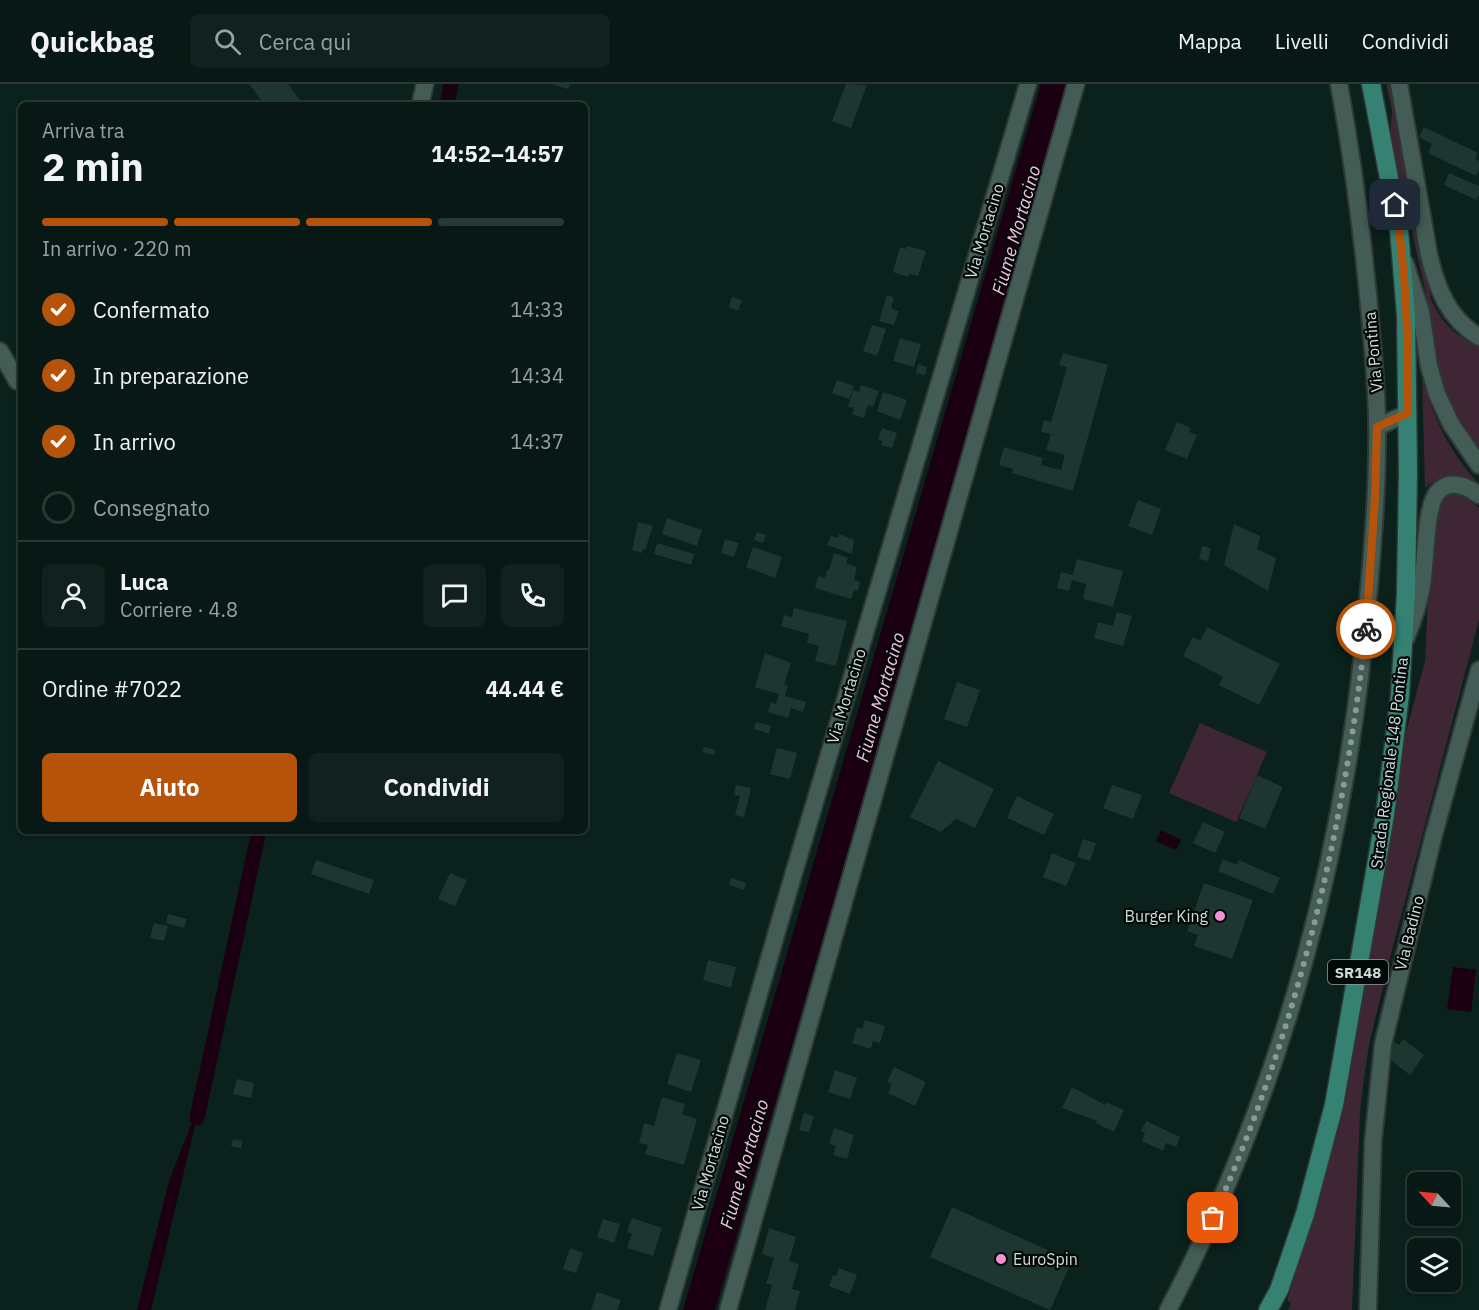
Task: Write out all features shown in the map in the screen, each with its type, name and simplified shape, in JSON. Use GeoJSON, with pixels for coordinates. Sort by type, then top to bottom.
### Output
{"type":"FeatureCollection","features":[{"type":"Feature","properties":{"kind":"main road","name":"Strada Regionale 148 Pontina"},"geometry":{"type":"LineString","coordinates":[[1268,1310],[1279,1290],[1314,1184],[1338,1081],[1387,801],[1399,705],[1407,545],[1407,329],[1397,217],[1371,84]]}},
{"type":"Feature","properties":{"kind":"main road","name":"Strada Regionale 148 Pontina"},"geometry":{"type":"LineString","coordinates":[[1277,1310],[1279,1290]]}},
{"type":"Feature","properties":{"kind":"street"},"geometry":{"type":"LineString","coordinates":[[421,102],[425,84]]}},
{"type":"Feature","properties":{"kind":"street","name":"Via Mortacino"},"geometry":{"type":"LineString","coordinates":[[668,1310],[793,874],[1028,84]]}},
{"type":"Feature","properties":{"kind":"street"},"geometry":{"type":"LineString","coordinates":[[728,1310],[1076,84]]}},
{"type":"Feature","properties":{"kind":"street","name":"Via Pontina"},"geometry":{"type":"LineString","coordinates":[[1168,1310],[1198,1252],[1221,1199],[1264,1092],[1294,998],[1321,893],[1344,784],[1360,678],[1372,556],[1377,427],[1373,357],[1359,212],[1339,84]]}},
{"type":"Feature","properties":{"kind":"street"},"geometry":{"type":"LineString","coordinates":[[1399,84],[1429,255],[1436,281],[1451,313],[1479,337]]}},
{"type":"Feature","properties":{"kind":"street"},"geometry":{"type":"LineString","coordinates":[[1402,256],[1419,306],[1429,366],[1437,394],[1451,424],[1479,465]]}},
{"type":"Feature","properties":{"kind":"street"},"geometry":{"type":"LineString","coordinates":[[0,351],[17,381]]}},
{"type":"Feature","properties":{"kind":"street"},"geometry":{"type":"LineString","coordinates":[[1377,427],[1408,413]]}},
{"type":"Feature","properties":{"kind":"street"},"geometry":{"type":"LineString","coordinates":[[1403,648],[1419,597],[1430,511],[1434,497],[1442,488],[1454,485],[1465,486],[1479,495]]}},
{"type":"Feature","properties":{"kind":"street","name":"Via Badino"},"geometry":{"type":"LineString","coordinates":[[1368,1310],[1373,1142],[1383,1044],[1436,827],[1479,670]]}},
{"type":"Feature","properties":{"kind":"shaded area"},"geometry":{"type":"Polygon","coordinates":[[[1386,84],[1391,86],[1431,299],[1439,315],[1450,328],[1479,347],[1479,462],[1447,413],[1429,351],[1426,294],[1390,135],[1392,110],[1386,84]]]}},
{"type":"Feature","properties":{"kind":"shaded area"},"geometry":{"type":"Polygon","coordinates":[[[1422,375],[1443,434],[1458,458],[1479,484],[1479,490],[1445,478],[1425,488],[1422,375]]]}},
{"type":"Feature","properties":{"kind":"shaded area"},"geometry":{"type":"Polygon","coordinates":[[[1446,494],[1460,495],[1479,508],[1479,620],[1369,1045],[1360,1113],[1352,1310],[1288,1310],[1291,1302],[1287,1301],[1326,1173],[1340,1114],[1400,755],[1425,661],[1432,511],[1446,494]]]}},
{"type":"Feature","properties":{"kind":"shaded area"},"geometry":{"type":"Polygon","coordinates":[[[1200,723],[1267,752],[1236,822],[1169,793],[1200,723]]]}},
{"type":"Feature","properties":{"kind":"water","name":"Fiume Mortacino"},"geometry":{"type":"Polygon","coordinates":[[[1041,84],[1071,84],[715,1310],[683,1310],[1041,84]]]}},
{"type":"Feature","properties":{"kind":"water"},"geometry":{"type":"Polygon","coordinates":[[[1161,830],[1181,840],[1176,850],[1156,841],[1161,830]]]}},
{"type":"Feature","properties":{"kind":"water"},"geometry":{"type":"Polygon","coordinates":[[[1453,967],[1476,970],[1471,1012],[1447,1009],[1453,967]]]}},
{"type":"Feature","properties":{"kind":"water"},"geometry":{"type":"Polygon","coordinates":[[[201,1100],[151,1310],[137,1310],[169,1181],[201,1100]]]}},
{"type":"Feature","properties":{"kind":"building"},"geometry":{"type":"Polygon","coordinates":[[[249,84],[288,84],[302,102],[263,102],[249,84]]]}},
{"type":"Feature","properties":{"kind":"building"},"geometry":{"type":"Polygon","coordinates":[[[551,84],[570,84],[568,89],[551,84]]]}},
{"type":"Feature","properties":{"kind":"building"},"geometry":{"type":"Polygon","coordinates":[[[846,84],[867,85],[851,128],[832,121],[846,84]]]}},
{"type":"Feature","properties":{"kind":"building"},"geometry":{"type":"Polygon","coordinates":[[[1424,127],[1478,153],[1475,159],[1479,161],[1479,170],[1476,176],[1428,153],[1432,144],[1419,137],[1424,127]]]}},
{"type":"Feature","properties":{"kind":"building"},"geometry":{"type":"Polygon","coordinates":[[[1449,173],[1479,186],[1479,195],[1476,200],[1444,185],[1449,173]]]}},
{"type":"Feature","properties":{"kind":"building"},"geometry":{"type":"Polygon","coordinates":[[[907,246],[926,251],[918,276],[909,274],[908,277],[893,272],[900,247],[906,249],[907,246]]]}},
{"type":"Feature","properties":{"kind":"building"},"geometry":{"type":"Polygon","coordinates":[[[887,295],[894,297],[891,308],[899,311],[894,325],[879,321],[887,295]]]}},
{"type":"Feature","properties":{"kind":"building"},"geometry":{"type":"Polygon","coordinates":[[[732,297],[742,300],[738,311],[729,307],[732,297]]]}},
{"type":"Feature","properties":{"kind":"building"},"geometry":{"type":"Polygon","coordinates":[[[872,325],[886,329],[877,356],[863,351],[872,325]]]}},
{"type":"Feature","properties":{"kind":"building"},"geometry":{"type":"Polygon","coordinates":[[[900,338],[921,344],[914,367],[893,361],[900,338]]]}},
{"type":"Feature","properties":{"kind":"building"},"geometry":{"type":"Polygon","coordinates":[[[1063,353],[1108,365],[1073,491],[1012,473],[1013,469],[999,465],[1004,447],[1043,458],[1041,465],[1061,470],[1065,455],[1046,450],[1051,434],[1041,432],[1044,420],[1051,422],[1067,367],[1059,365],[1063,353]]]}},
{"type":"Feature","properties":{"kind":"building"},"geometry":{"type":"Polygon","coordinates":[[[918,364],[927,367],[925,375],[916,373],[918,364]]]}},
{"type":"Feature","properties":{"kind":"building"},"geometry":{"type":"Polygon","coordinates":[[[837,380],[854,386],[849,399],[832,393],[837,380]]]}},
{"type":"Feature","properties":{"kind":"building"},"geometry":{"type":"Polygon","coordinates":[[[861,385],[879,391],[873,407],[868,405],[864,418],[852,414],[854,408],[848,407],[853,390],[859,392],[861,385]]]}},
{"type":"Feature","properties":{"kind":"building"},"geometry":{"type":"Polygon","coordinates":[[[883,392],[907,400],[900,420],[877,411],[883,392]]]}},
{"type":"Feature","properties":{"kind":"building"},"geometry":{"type":"Polygon","coordinates":[[[1177,422],[1191,428],[1189,432],[1197,435],[1187,459],[1165,450],[1177,422]]]}},
{"type":"Feature","properties":{"kind":"building"},"geometry":{"type":"Polygon","coordinates":[[[882,428],[897,433],[892,448],[881,445],[883,441],[878,439],[882,428]]]}},
{"type":"Feature","properties":{"kind":"building"},"geometry":{"type":"Polygon","coordinates":[[[1138,500],[1161,509],[1152,535],[1128,526],[1138,500]]]}},
{"type":"Feature","properties":{"kind":"building"},"geometry":{"type":"Polygon","coordinates":[[[667,518],[702,530],[697,546],[662,534],[667,518]]]}},
{"type":"Feature","properties":{"kind":"building"},"geometry":{"type":"Polygon","coordinates":[[[638,522],[653,526],[642,553],[632,550],[638,522]]]}},
{"type":"Feature","properties":{"kind":"building"},"geometry":{"type":"Polygon","coordinates":[[[1234,524],[1260,536],[1257,549],[1276,558],[1268,591],[1224,565],[1234,524]]]}},
{"type":"Feature","properties":{"kind":"building"},"geometry":{"type":"Polygon","coordinates":[[[757,532],[766,535],[763,543],[754,540],[757,532]]]}},
{"type":"Feature","properties":{"kind":"building"},"geometry":{"type":"Polygon","coordinates":[[[839,534],[854,540],[852,554],[827,545],[831,536],[838,538],[839,534]]]}},
{"type":"Feature","properties":{"kind":"building"},"geometry":{"type":"Polygon","coordinates":[[[725,539],[739,543],[734,557],[721,553],[725,539]]]}},
{"type":"Feature","properties":{"kind":"building"},"geometry":{"type":"Polygon","coordinates":[[[657,543],[694,554],[691,565],[654,554],[657,543]]]}},
{"type":"Feature","properties":{"kind":"building"},"geometry":{"type":"Polygon","coordinates":[[[1202,546],[1211,548],[1208,561],[1199,559],[1202,546]]]}},
{"type":"Feature","properties":{"kind":"building"},"geometry":{"type":"Polygon","coordinates":[[[753,547],[782,557],[775,578],[746,567],[753,547]]]}},
{"type":"Feature","properties":{"kind":"building"},"geometry":{"type":"Polygon","coordinates":[[[834,553],[848,558],[846,563],[857,567],[854,580],[860,582],[858,591],[854,590],[851,599],[815,588],[818,576],[825,578],[834,553]]]}},
{"type":"Feature","properties":{"kind":"building"},"geometry":{"type":"Polygon","coordinates":[[[1077,559],[1123,571],[1113,607],[1083,599],[1086,584],[1072,580],[1069,591],[1057,588],[1061,572],[1073,575],[1077,559]]]}},
{"type":"Feature","properties":{"kind":"building"},"geometry":{"type":"Polygon","coordinates":[[[794,608],[847,621],[836,666],[815,661],[819,646],[807,643],[809,634],[781,626],[784,615],[792,617],[794,608]]]}},
{"type":"Feature","properties":{"kind":"building"},"geometry":{"type":"Polygon","coordinates":[[[1117,612],[1132,616],[1123,646],[1094,638],[1098,622],[1113,626],[1117,612]]]}},
{"type":"Feature","properties":{"kind":"building"},"geometry":{"type":"Polygon","coordinates":[[[1207,627],[1280,664],[1259,705],[1219,685],[1223,677],[1183,656],[1193,637],[1200,641],[1207,627]]]}},
{"type":"Feature","properties":{"kind":"building"},"geometry":{"type":"Polygon","coordinates":[[[765,653],[791,663],[784,685],[788,686],[785,696],[806,702],[803,712],[791,708],[788,718],[768,712],[771,702],[776,704],[779,694],[755,687],[765,653]]]}},
{"type":"Feature","properties":{"kind":"building"},"geometry":{"type":"Polygon","coordinates":[[[957,682],[980,690],[967,727],[944,719],[957,682]]]}},
{"type":"Feature","properties":{"kind":"building"},"geometry":{"type":"Polygon","coordinates":[[[756,722],[771,726],[769,734],[754,729],[756,722]]]}},
{"type":"Feature","properties":{"kind":"building"},"geometry":{"type":"Polygon","coordinates":[[[704,747],[715,750],[714,755],[702,752],[704,747]]]}},
{"type":"Feature","properties":{"kind":"building"},"geometry":{"type":"Polygon","coordinates":[[[777,748],[797,753],[790,779],[770,774],[777,748]]]}},
{"type":"Feature","properties":{"kind":"building"},"geometry":{"type":"Polygon","coordinates":[[[938,761],[994,789],[975,828],[956,819],[941,832],[910,817],[938,761]]]}},
{"type":"Feature","properties":{"kind":"building"},"geometry":{"type":"Polygon","coordinates":[[[1257,775],[1283,787],[1265,829],[1239,818],[1257,775]]]}},
{"type":"Feature","properties":{"kind":"building"},"geometry":{"type":"Polygon","coordinates":[[[736,785],[751,788],[744,817],[735,815],[740,796],[734,795],[736,785]]]}},
{"type":"Feature","properties":{"kind":"building"},"geometry":{"type":"Polygon","coordinates":[[[1112,785],[1142,795],[1133,819],[1103,808],[1112,785]]]}},
{"type":"Feature","properties":{"kind":"building"},"geometry":{"type":"Polygon","coordinates":[[[1017,796],[1054,814],[1044,835],[1007,818],[1017,796]]]}},
{"type":"Feature","properties":{"kind":"building"},"geometry":{"type":"Polygon","coordinates":[[[1203,822],[1225,832],[1215,853],[1193,843],[1203,822]]]}},
{"type":"Feature","properties":{"kind":"building"},"geometry":{"type":"Polygon","coordinates":[[[1083,839],[1096,843],[1090,861],[1077,857],[1083,839]]]}},
{"type":"Feature","properties":{"kind":"building"},"geometry":{"type":"Polygon","coordinates":[[[1052,853],[1076,863],[1066,886],[1043,877],[1052,853]]]}},
{"type":"Feature","properties":{"kind":"building"},"geometry":{"type":"Polygon","coordinates":[[[1223,859],[1237,865],[1239,860],[1280,878],[1273,894],[1218,871],[1223,859]]]}},
{"type":"Feature","properties":{"kind":"building"},"geometry":{"type":"Polygon","coordinates":[[[316,860],[374,880],[369,894],[311,874],[316,860]]]}},
{"type":"Feature","properties":{"kind":"building"},"geometry":{"type":"Polygon","coordinates":[[[450,873],[467,880],[455,906],[438,899],[450,873]]]}},
{"type":"Feature","properties":{"kind":"building"},"geometry":{"type":"Polygon","coordinates":[[[731,878],[746,883],[744,890],[729,885],[731,878]]]}},
{"type":"Feature","properties":{"kind":"building","name":"Burger King"},"geometry":{"type":"Polygon","coordinates":[[[1204,883],[1253,900],[1232,959],[1194,946],[1198,935],[1187,931],[1204,883]]]}},
{"type":"Feature","properties":{"kind":"building"},"geometry":{"type":"Polygon","coordinates":[[[168,914],[187,919],[184,928],[166,923],[168,914]]]}},
{"type":"Feature","properties":{"kind":"building"},"geometry":{"type":"Polygon","coordinates":[[[154,923],[168,926],[164,941],[150,938],[154,923]]]}},
{"type":"Feature","properties":{"kind":"building"},"geometry":{"type":"Polygon","coordinates":[[[708,960],[736,967],[731,988],[703,980],[708,960]]]}},
{"type":"Feature","properties":{"kind":"building"},"geometry":{"type":"Polygon","coordinates":[[[865,1020],[885,1026],[880,1043],[873,1041],[871,1049],[852,1043],[857,1027],[862,1029],[865,1020]]]}},
{"type":"Feature","properties":{"kind":"building"},"geometry":{"type":"Polygon","coordinates":[[[1403,1039],[1424,1055],[1410,1075],[1387,1057],[1391,1040],[1399,1045],[1403,1039]]]}},
{"type":"Feature","properties":{"kind":"building"},"geometry":{"type":"Polygon","coordinates":[[[677,1053],[701,1060],[691,1092],[667,1084],[677,1053]]]}},
{"type":"Feature","properties":{"kind":"building"},"geometry":{"type":"Polygon","coordinates":[[[894,1067],[926,1082],[915,1106],[888,1093],[892,1084],[887,1082],[894,1067]]]}},
{"type":"Feature","properties":{"kind":"building"},"geometry":{"type":"Polygon","coordinates":[[[835,1070],[857,1078],[850,1099],[828,1092],[835,1070]]]}},
{"type":"Feature","properties":{"kind":"building"},"geometry":{"type":"Polygon","coordinates":[[[237,1079],[254,1083],[251,1098],[233,1094],[237,1079]]]}},
{"type":"Feature","properties":{"kind":"building"},"geometry":{"type":"Polygon","coordinates":[[[1072,1087],[1105,1105],[1106,1102],[1124,1110],[1114,1132],[1096,1123],[1097,1121],[1062,1108],[1072,1087]]]}},
{"type":"Feature","properties":{"kind":"building"},"geometry":{"type":"Polygon","coordinates":[[[662,1097],[685,1104],[682,1114],[697,1119],[684,1165],[645,1154],[648,1145],[639,1143],[644,1123],[654,1126],[662,1097]]]}},
{"type":"Feature","properties":{"kind":"building"},"geometry":{"type":"Polygon","coordinates":[[[804,1113],[814,1116],[809,1132],[799,1130],[804,1113]]]}},
{"type":"Feature","properties":{"kind":"building"},"geometry":{"type":"Polygon","coordinates":[[[1146,1121],[1180,1137],[1176,1147],[1166,1143],[1163,1151],[1142,1141],[1145,1133],[1141,1131],[1146,1121]]]}},
{"type":"Feature","properties":{"kind":"building"},"geometry":{"type":"Polygon","coordinates":[[[834,1128],[854,1135],[847,1159],[833,1155],[836,1146],[829,1144],[834,1128]]]}},
{"type":"Feature","properties":{"kind":"building"},"geometry":{"type":"Polygon","coordinates":[[[233,1139],[243,1141],[241,1148],[231,1146],[233,1139]]]}},
{"type":"Feature","properties":{"kind":"building","name":"EuroSpin"},"geometry":{"type":"Polygon","coordinates":[[[952,1207],[1072,1261],[1050,1310],[930,1257],[952,1207]]]}},
{"type":"Feature","properties":{"kind":"building"},"geometry":{"type":"Polygon","coordinates":[[[632,1218],[662,1228],[653,1256],[627,1248],[632,1234],[627,1232],[632,1218]]]}},
{"type":"Feature","properties":{"kind":"building"},"geometry":{"type":"Polygon","coordinates":[[[603,1219],[620,1224],[614,1243],[597,1237],[603,1219]]]}},
{"type":"Feature","properties":{"kind":"building"},"geometry":{"type":"Polygon","coordinates":[[[769,1228],[796,1237],[789,1261],[799,1264],[792,1289],[800,1291],[795,1310],[765,1310],[772,1285],[766,1284],[774,1258],[762,1254],[769,1228]]]}},
{"type":"Feature","properties":{"kind":"building"},"geometry":{"type":"Polygon","coordinates":[[[570,1248],[583,1253],[576,1273],[563,1269],[570,1248]]]}},
{"type":"Feature","properties":{"kind":"building"},"geometry":{"type":"Polygon","coordinates":[[[839,1268],[857,1275],[850,1294],[829,1286],[833,1275],[836,1276],[839,1268]]]}},
{"type":"Feature","properties":{"kind":"building"},"geometry":{"type":"Polygon","coordinates":[[[597,1292],[621,1300],[617,1310],[591,1310],[597,1292]]]}},
{"type":"Feature","properties":{"kind":"waterway"},"geometry":{"type":"LineString","coordinates":[[448,102],[451,84]]}},
{"type":"Feature","properties":{"kind":"waterway"},"geometry":{"type":"LineString","coordinates":[[197,1118],[258,834]]}},
{"type":"Feature","properties":{"kind":"way so far"},"geometry":{"type":"LineString","coordinates":[[1213,1218],[1267,1082],[1302,970],[1344,784],[1366,629]]}},
{"type":"Feature","properties":{"kind":"place","name":"Burger King"},"geometry":{"type":"Point","coordinates":[1220,916]}},
{"type":"Feature","properties":{"kind":"place","name":"EuroSpin"},"geometry":{"type":"Point","coordinates":[1001,1259]}},
{"type":"Feature","properties":{"kind":"route"},"geometry":{"type":"LineString","coordinates":[[1366,629],[1376,481],[1377,427],[1408,413],[1406,300],[1395,205]]}}]}
